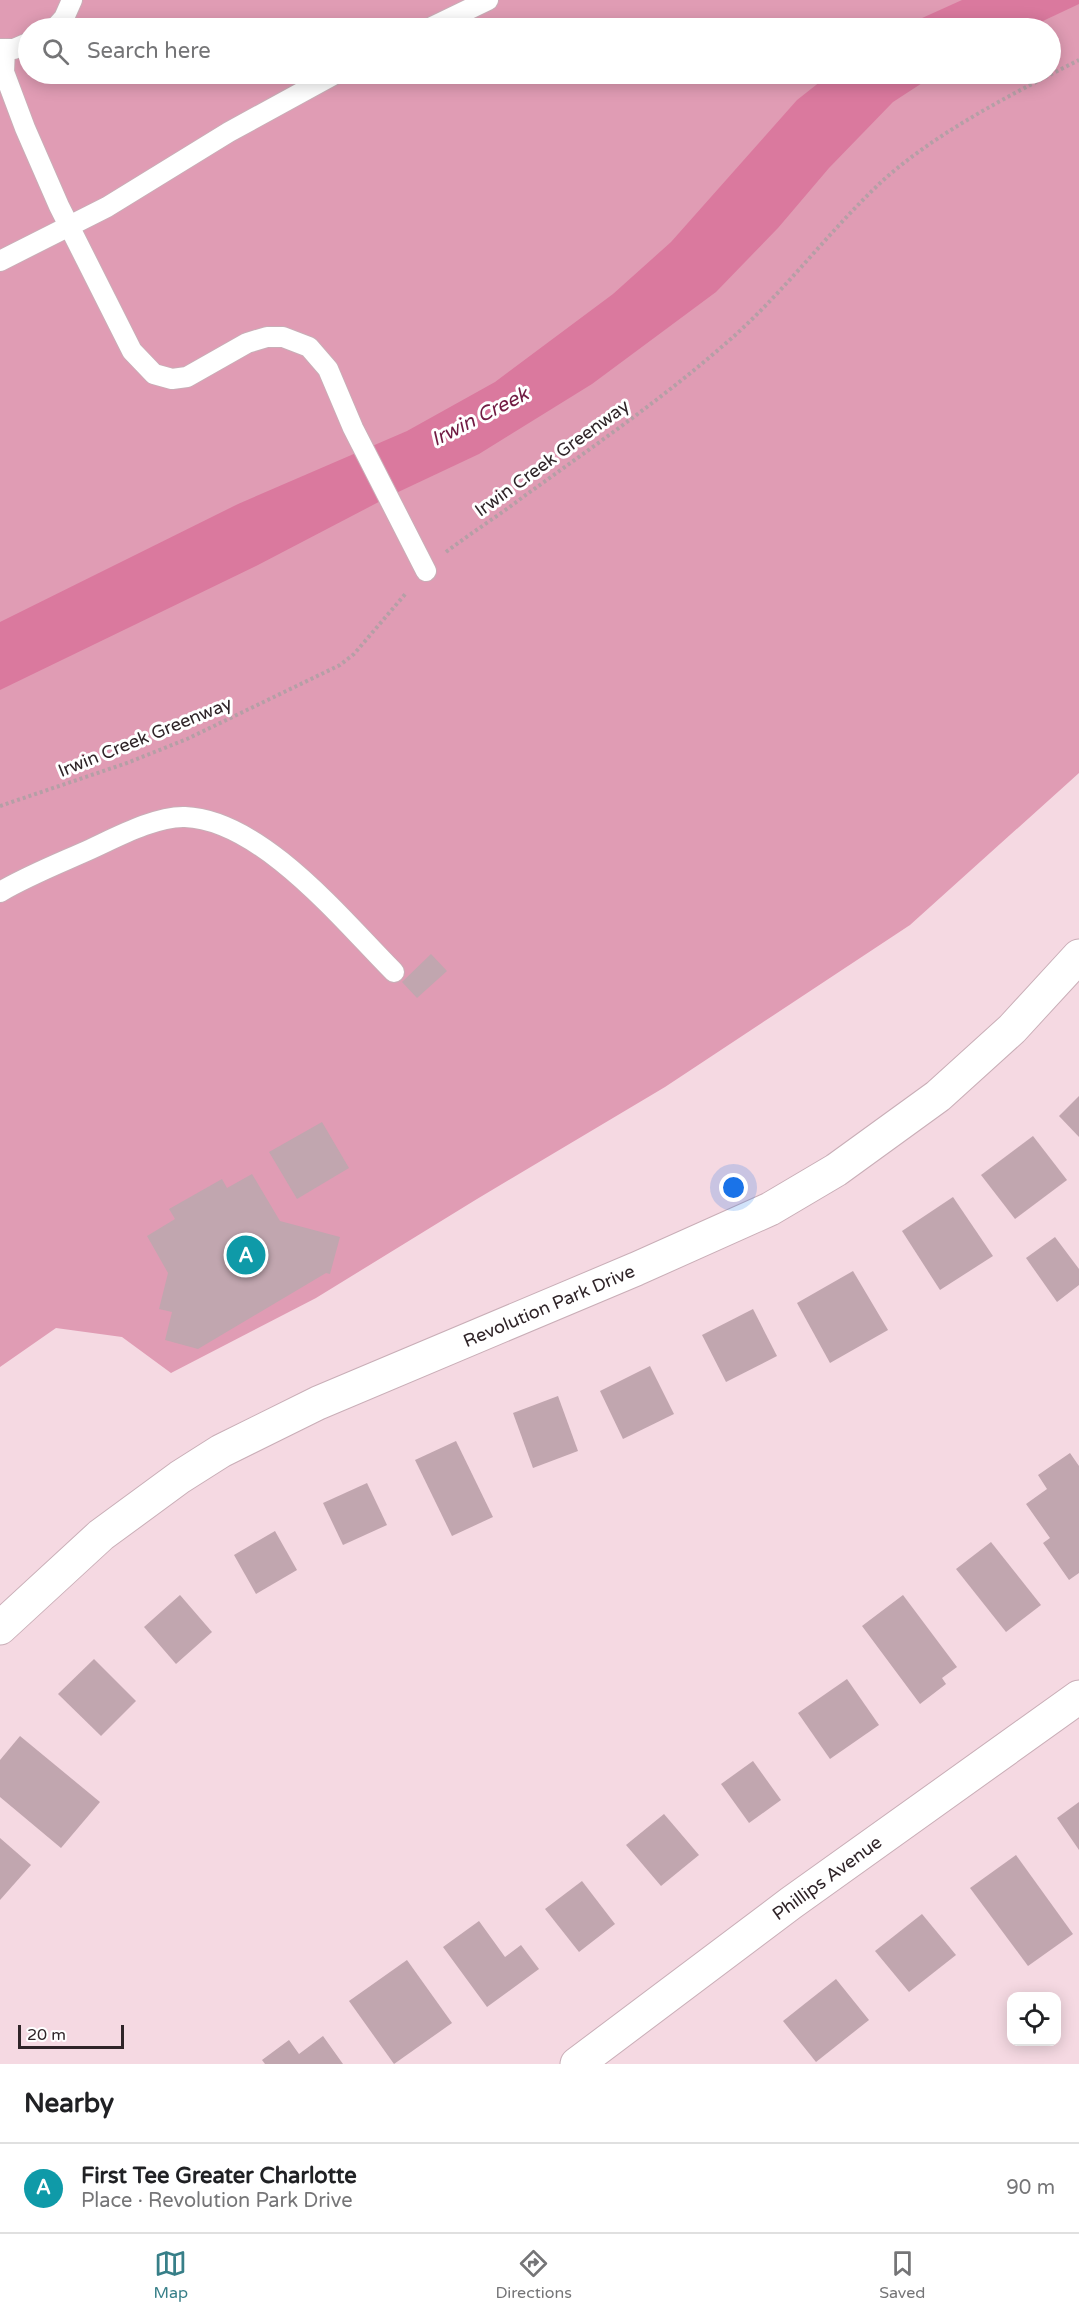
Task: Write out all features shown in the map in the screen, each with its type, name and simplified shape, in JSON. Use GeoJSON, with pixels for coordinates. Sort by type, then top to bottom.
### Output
{"type":"FeatureCollection","features":[{"type":"Feature","properties":{"kind":"street","name":"Revolution Park Drive"},"geometry":{"type":"LineString","coordinates":[[0,1628],[101,1535],[180,1477],[221,1451],[318,1403],[636,1269],[770,1209],[836,1170],[938,1096],[1012,1029],[1079,956]]}},
{"type":"Feature","properties":{"kind":"street","name":"Phillips Avenue"},"geometry":{"type":"LineString","coordinates":[[577,2064],[791,1903],[1079,1697]]}},
{"type":"Feature","properties":{"kind":"lane"},"geometry":{"type":"LineString","coordinates":[[64,18],[72,0]]}},
{"type":"Feature","properties":{"kind":"lane"},"geometry":{"type":"LineString","coordinates":[[451,18],[488,0]]}},
{"type":"Feature","properties":{"kind":"lane"},"geometry":{"type":"LineString","coordinates":[[18,47],[2,49],[4,72],[11,92],[70,228],[132,351],[154,374],[172,379],[187,377],[246,343],[267,337],[291,339],[309,347],[328,369],[353,428],[408,540],[426,571]]}},
{"type":"Feature","properties":{"kind":"lane"},"geometry":{"type":"LineString","coordinates":[[0,261],[70,228],[278,103],[315,84]]}},
{"type":"Feature","properties":{"kind":"lane"},"geometry":{"type":"LineString","coordinates":[[0,892],[38,872],[151,824],[184,817],[197,818],[240,834],[279,860],[299,876],[394,972]]}},
{"type":"Feature","properties":{"kind":"path","name":"Irwin Creek Greenway"},"geometry":{"type":"LineString","coordinates":[[1061,69],[1079,60]]}},
{"type":"Feature","properties":{"kind":"path","name":"Irwin Creek Greenway"},"geometry":{"type":"LineString","coordinates":[[0,806],[127,763],[187,739],[340,665],[354,654],[426,571],[459,542],[628,419],[724,345],[751,321],[807,258],[877,186],[908,161],[1004,99],[1033,84]]}},
{"type":"Feature","properties":{"kind":"shaded area"},"geometry":{"type":"Polygon","coordinates":[[[0,0],[1079,0],[1079,773],[910,925],[665,1087],[316,1298],[171,1373],[122,1337],[56,1328],[0,1367],[0,0]]]}},
{"type":"Feature","properties":{"kind":"water"},"geometry":{"type":"Polygon","coordinates":[[[962,0],[1079,0],[1079,4],[1049,18],[922,18],[962,0]]]}},
{"type":"Feature","properties":{"kind":"water","name":"Irwin Creek"},"geometry":{"type":"Polygon","coordinates":[[[817,84],[921,84],[893,102],[829,168],[778,228],[716,292],[592,384],[479,454],[394,494],[258,565],[0,690],[0,622],[238,504],[407,431],[495,382],[613,294],[671,242],[797,100],[817,84]]]}},
{"type":"Feature","properties":{"kind":"building"},"geometry":{"type":"Polygon","coordinates":[[[431,954],[447,971],[417,998],[402,982],[431,954]]]}},
{"type":"Feature","properties":{"kind":"building"},"geometry":{"type":"Polygon","coordinates":[[[1079,1096],[1079,1137],[1059,1116],[1079,1096]]]}},
{"type":"Feature","properties":{"kind":"building"},"geometry":{"type":"Polygon","coordinates":[[[322,1122],[349,1168],[297,1199],[269,1152],[322,1122]]]}},
{"type":"Feature","properties":{"kind":"building"},"geometry":{"type":"Polygon","coordinates":[[[1033,1136],[1067,1180],[1015,1219],[981,1175],[1033,1136]]]}},
{"type":"Feature","properties":{"kind":"building"},"geometry":{"type":"Polygon","coordinates":[[[252,1174],[280,1221],[340,1237],[330,1274],[326,1273],[198,1349],[165,1340],[172,1312],[159,1309],[168,1273],[147,1236],[175,1219],[169,1209],[222,1179],[227,1188],[252,1174]]]}},
{"type":"Feature","properties":{"kind":"building"},"geometry":{"type":"Polygon","coordinates":[[[953,1197],[993,1256],[940,1290],[902,1231],[953,1197]]]}},
{"type":"Feature","properties":{"kind":"building"},"geometry":{"type":"Polygon","coordinates":[[[1055,1237],[1079,1269],[1079,1285],[1057,1302],[1026,1258],[1055,1237]]]}},
{"type":"Feature","properties":{"kind":"building"},"geometry":{"type":"Polygon","coordinates":[[[853,1271],[888,1330],[830,1363],[797,1303],[853,1271]]]}},
{"type":"Feature","properties":{"kind":"building"},"geometry":{"type":"Polygon","coordinates":[[[753,1309],[777,1356],[726,1382],[702,1335],[753,1309]]]}},
{"type":"Feature","properties":{"kind":"building"},"geometry":{"type":"Polygon","coordinates":[[[650,1366],[674,1414],[623,1439],[600,1391],[650,1366]]]}},
{"type":"Feature","properties":{"kind":"building"},"geometry":{"type":"Polygon","coordinates":[[[558,1396],[578,1451],[533,1468],[513,1413],[558,1396]]]}},
{"type":"Feature","properties":{"kind":"building"},"geometry":{"type":"Polygon","coordinates":[[[456,1441],[493,1517],[452,1536],[415,1460],[456,1441]]]}},
{"type":"Feature","properties":{"kind":"building"},"geometry":{"type":"Polygon","coordinates":[[[1070,1453],[1079,1466],[1079,1573],[1069,1580],[1043,1543],[1050,1538],[1026,1504],[1047,1489],[1038,1475],[1070,1453]]]}},
{"type":"Feature","properties":{"kind":"building"},"geometry":{"type":"Polygon","coordinates":[[[367,1483],[387,1525],[343,1545],[323,1503],[367,1483]]]}},
{"type":"Feature","properties":{"kind":"building"},"geometry":{"type":"Polygon","coordinates":[[[275,1531],[297,1570],[256,1594],[234,1555],[275,1531]]]}},
{"type":"Feature","properties":{"kind":"building"},"geometry":{"type":"Polygon","coordinates":[[[991,1542],[1041,1605],[1006,1632],[956,1569],[991,1542]]]}},
{"type":"Feature","properties":{"kind":"building"},"geometry":{"type":"Polygon","coordinates":[[[180,1595],[212,1632],[176,1664],[144,1627],[180,1595]]]}},
{"type":"Feature","properties":{"kind":"building"},"geometry":{"type":"Polygon","coordinates":[[[903,1595],[957,1667],[942,1678],[946,1684],[920,1704],[862,1626],[903,1595]]]}},
{"type":"Feature","properties":{"kind":"building"},"geometry":{"type":"Polygon","coordinates":[[[94,1659],[136,1701],[101,1736],[58,1694],[94,1659]]]}},
{"type":"Feature","properties":{"kind":"building"},"geometry":{"type":"Polygon","coordinates":[[[847,1679],[879,1725],[830,1759],[798,1713],[847,1679]]]}},
{"type":"Feature","properties":{"kind":"building"},"geometry":{"type":"Polygon","coordinates":[[[20,1736],[100,1802],[61,1848],[0,1797],[0,1760],[20,1736]]]}},
{"type":"Feature","properties":{"kind":"building"},"geometry":{"type":"Polygon","coordinates":[[[753,1761],[781,1800],[749,1823],[721,1784],[753,1761]]]}},
{"type":"Feature","properties":{"kind":"building"},"geometry":{"type":"Polygon","coordinates":[[[1079,1802],[1079,1850],[1057,1818],[1079,1802]]]}},
{"type":"Feature","properties":{"kind":"building"},"geometry":{"type":"Polygon","coordinates":[[[664,1814],[699,1855],[661,1886],[626,1845],[664,1814]]]}},
{"type":"Feature","properties":{"kind":"building"},"geometry":{"type":"Polygon","coordinates":[[[0,1838],[31,1865],[0,1900],[0,1838]]]}},
{"type":"Feature","properties":{"kind":"building"},"geometry":{"type":"Polygon","coordinates":[[[1016,1855],[1073,1934],[1028,1966],[970,1888],[1016,1855]]]}},
{"type":"Feature","properties":{"kind":"building"},"geometry":{"type":"Polygon","coordinates":[[[582,1881],[615,1924],[579,1952],[545,1909],[582,1881]]]}},
{"type":"Feature","properties":{"kind":"building"},"geometry":{"type":"Polygon","coordinates":[[[922,1914],[956,1955],[909,1992],[875,1951],[922,1914]]]}},
{"type":"Feature","properties":{"kind":"building"},"geometry":{"type":"Polygon","coordinates":[[[479,1921],[505,1957],[521,1945],[539,1969],[487,2007],[443,1947],[479,1921]]]}},
{"type":"Feature","properties":{"kind":"building"},"geometry":{"type":"Polygon","coordinates":[[[407,1960],[452,2023],[394,2064],[349,2001],[407,1960]]]}},
{"type":"Feature","properties":{"kind":"building"},"geometry":{"type":"Polygon","coordinates":[[[836,1979],[869,2020],[816,2062],[783,2021],[836,1979]]]}},
{"type":"Feature","properties":{"kind":"building"},"geometry":{"type":"Polygon","coordinates":[[[323,2036],[343,2064],[265,2064],[262,2060],[289,2040],[299,2054],[323,2036]]]}},
{"type":"Feature","properties":{"kind":"place","name":"First Tee Greater Charlotte"},"geometry":{"type":"Point","coordinates":[246,1255]}}]}
